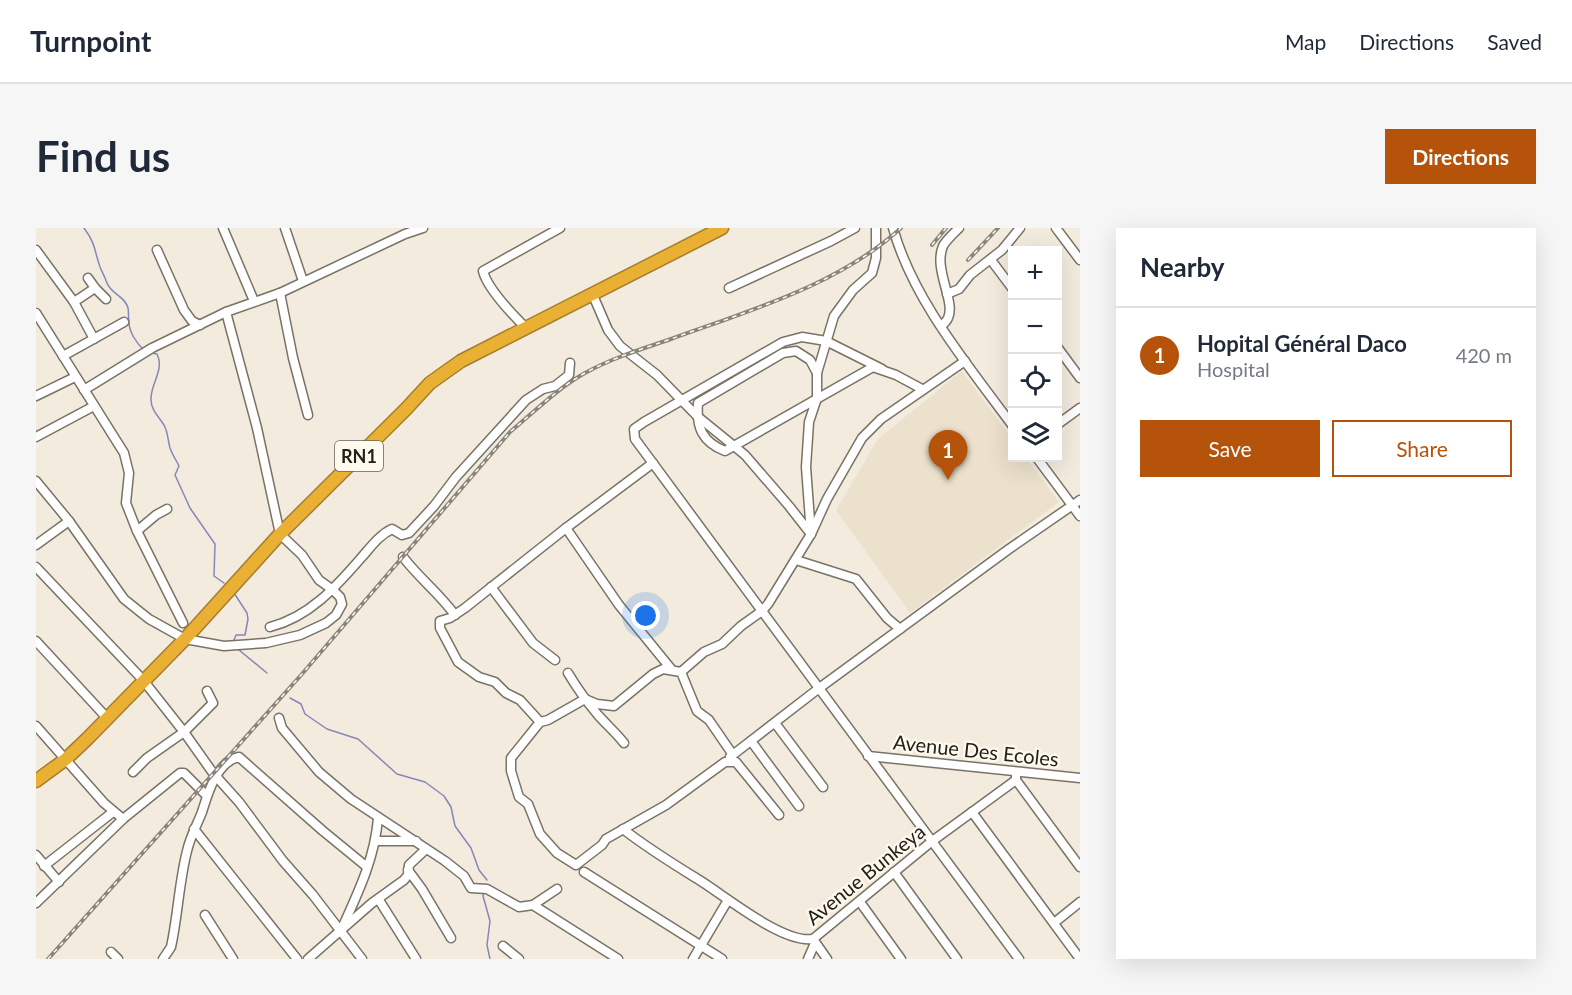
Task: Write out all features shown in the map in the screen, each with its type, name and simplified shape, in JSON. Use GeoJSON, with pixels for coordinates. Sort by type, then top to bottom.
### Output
{"type":"FeatureCollection","features":[{"type":"Feature","properties":{"kind":"highway","name":"RN1"},"geometry":{"type":"LineString","coordinates":[[36,781],[66,759],[107,718],[185,639],[280,534],[430,383],[461,361],[525,327],[722,228]]}},
{"type":"Feature","properties":{"kind":"street"},"geometry":{"type":"LineString","coordinates":[[223,228],[254,301]]}},
{"type":"Feature","properties":{"kind":"street"},"geometry":{"type":"LineString","coordinates":[[285,228],[303,281]]}},
{"type":"Feature","properties":{"kind":"street"},"geometry":{"type":"LineString","coordinates":[[84,390],[152,348],[226,312],[280,293],[404,231],[423,228]]}},
{"type":"Feature","properties":{"kind":"street"},"geometry":{"type":"LineString","coordinates":[[525,327],[501,301],[483,271],[560,228]]}},
{"type":"Feature","properties":{"kind":"street"},"geometry":{"type":"LineString","coordinates":[[729,288],[855,228]]}},
{"type":"Feature","properties":{"kind":"street"},"geometry":{"type":"LineString","coordinates":[[811,534],[806,466],[809,422],[817,398],[817,374],[834,316],[853,290],[872,273],[876,258],[876,228]]}},
{"type":"Feature","properties":{"kind":"street"},"geometry":{"type":"LineString","coordinates":[[893,228],[913,281],[965,361],[1008,420]]}},
{"type":"Feature","properties":{"kind":"street"},"geometry":{"type":"LineString","coordinates":[[942,326],[949,318],[950,308],[942,278],[943,245],[959,228]]}},
{"type":"Feature","properties":{"kind":"street"},"geometry":{"type":"LineString","coordinates":[[946,294],[959,289],[970,275],[991,260],[1020,228]]}},
{"type":"Feature","properties":{"kind":"street"},"geometry":{"type":"LineString","coordinates":[[1056,228],[1080,260]]}},
{"type":"Feature","properties":{"kind":"street"},"geometry":{"type":"LineString","coordinates":[[36,250],[74,302],[94,339]]}},
{"type":"Feature","properties":{"kind":"street"},"geometry":{"type":"LineString","coordinates":[[157,250],[184,310],[192,321],[200,325]]}},
{"type":"Feature","properties":{"kind":"street"},"geometry":{"type":"LineString","coordinates":[[991,260],[1008,283]]}},
{"type":"Feature","properties":{"kind":"street"},"geometry":{"type":"LineString","coordinates":[[87,278],[106,299]]}},
{"type":"Feature","properties":{"kind":"street"},"geometry":{"type":"LineString","coordinates":[[74,302],[94,288]]}},
{"type":"Feature","properties":{"kind":"street"},"geometry":{"type":"LineString","coordinates":[[280,293],[293,358],[308,415]]}},
{"type":"Feature","properties":{"kind":"street"},"geometry":{"type":"LineString","coordinates":[[592,293],[608,330],[620,346],[657,375],[697,416],[745,455],[811,534]]}},
{"type":"Feature","properties":{"kind":"street"},"geometry":{"type":"LineString","coordinates":[[36,481],[69,521],[124,599],[149,619],[185,639],[224,646],[266,643],[300,635],[326,623],[336,615],[342,601],[333,590],[319,580],[302,555],[280,534],[257,428],[226,312]]}},
{"type":"Feature","properties":{"kind":"street"},"geometry":{"type":"LineString","coordinates":[[37,316],[123,453],[129,473],[126,503],[136,531],[183,622]]}},
{"type":"Feature","properties":{"kind":"street"},"geometry":{"type":"LineString","coordinates":[[63,356],[124,322]]}},
{"type":"Feature","properties":{"kind":"street"},"geometry":{"type":"LineString","coordinates":[[922,389],[826,342],[802,337],[783,342],[634,429],[635,439],[1019,959]]}},
{"type":"Feature","properties":{"kind":"street"},"geometry":{"type":"LineString","coordinates":[[817,374],[810,360],[796,351],[783,353],[698,403],[697,416],[702,433],[712,446],[725,451],[865,370],[873,367],[882,369]]}},
{"type":"Feature","properties":{"kind":"street"},"geometry":{"type":"LineString","coordinates":[[1062,353],[1080,378]]}},
{"type":"Feature","properties":{"kind":"street"},"geometry":{"type":"LineString","coordinates":[[585,699],[597,704],[614,706],[653,674],[663,669],[677,671],[704,652],[722,644],[762,611],[796,560],[862,438],[881,419],[965,361]]}},
{"type":"Feature","properties":{"kind":"street"},"geometry":{"type":"LineString","coordinates":[[270,627],[295,619],[333,590],[373,544],[388,531],[392,529],[402,535],[409,533],[525,400],[543,389],[555,386],[569,375],[570,363]]}},
{"type":"Feature","properties":{"kind":"street"},"geometry":{"type":"LineString","coordinates":[[36,396],[75,377]]}},
{"type":"Feature","properties":{"kind":"street"},"geometry":{"type":"LineString","coordinates":[[36,437],[94,406]]}},
{"type":"Feature","properties":{"kind":"street"},"geometry":{"type":"LineString","coordinates":[[1062,421],[1080,408]]}},
{"type":"Feature","properties":{"kind":"street"},"geometry":{"type":"LineString","coordinates":[[1041,462],[1076,502],[1080,516]]}},
{"type":"Feature","properties":{"kind":"street"},"geometry":{"type":"LineString","coordinates":[[540,722],[520,700],[506,693],[495,682],[479,677],[458,662],[440,628],[440,621],[455,615],[653,463]]}},
{"type":"Feature","properties":{"kind":"street"},"geometry":{"type":"LineString","coordinates":[[585,699],[548,720],[540,722],[511,758],[510,765],[519,797],[528,804],[536,826],[544,839],[557,854],[576,865],[602,845],[606,839],[666,805],[818,689],[1076,502]]}},
{"type":"Feature","properties":{"kind":"street"},"geometry":{"type":"LineString","coordinates":[[136,531],[167,509]]}},
{"type":"Feature","properties":{"kind":"street"},"geometry":{"type":"LineString","coordinates":[[36,545],[69,521]]}},
{"type":"Feature","properties":{"kind":"street"},"geometry":{"type":"LineString","coordinates":[[566,528],[619,605],[677,671],[697,711],[709,720],[733,755]]}},
{"type":"Feature","properties":{"kind":"street"},"geometry":{"type":"LineString","coordinates":[[403,557],[420,578],[432,586],[455,615]]}},
{"type":"Feature","properties":{"kind":"street"},"geometry":{"type":"LineString","coordinates":[[796,560],[856,579],[886,618],[900,629]]}},
{"type":"Feature","properties":{"kind":"street"},"geometry":{"type":"LineString","coordinates":[[36,567],[143,680],[216,776],[342,930],[362,959]]}},
{"type":"Feature","properties":{"kind":"street"},"geometry":{"type":"LineString","coordinates":[[491,588],[533,643],[555,660]]}},
{"type":"Feature","properties":{"kind":"street"},"geometry":{"type":"LineString","coordinates":[[36,641],[107,718]]}},
{"type":"Feature","properties":{"kind":"street"},"geometry":{"type":"LineString","coordinates":[[568,673],[585,699],[624,743]]}},
{"type":"Feature","properties":{"kind":"street"},"geometry":{"type":"LineString","coordinates":[[133,772],[147,758],[184,732],[213,703],[207,691]]}},
{"type":"Feature","properties":{"kind":"street"},"geometry":{"type":"LineString","coordinates":[[279,718],[282,728],[320,772],[351,800],[416,841],[464,876],[471,888],[486,889],[519,907],[533,905],[557,889]]}},
{"type":"Feature","properties":{"kind":"street"},"geometry":{"type":"LineString","coordinates":[[775,723],[823,786]]}},
{"type":"Feature","properties":{"kind":"street"},"geometry":{"type":"LineString","coordinates":[[36,726],[113,812],[123,819]]}},
{"type":"Feature","properties":{"kind":"street"},"geometry":{"type":"LineString","coordinates":[[751,741],[799,806]]}},
{"type":"Feature","properties":{"kind":"street"},"geometry":{"type":"LineString","coordinates":[[168,957],[175,930],[187,851],[206,795],[216,776],[240,756],[323,831],[368,867]]}},
{"type":"Feature","properties":{"kind":"street","name":"Avenue Des Ecoles"},"geometry":{"type":"LineString","coordinates":[[868,756],[1080,778]]}},
{"type":"Feature","properties":{"kind":"street"},"geometry":{"type":"LineString","coordinates":[[725,762],[736,762],[779,815]]}},
{"type":"Feature","properties":{"kind":"street"},"geometry":{"type":"LineString","coordinates":[[1015,771],[1016,780],[1080,867]]}},
{"type":"Feature","properties":{"kind":"street"},"geometry":{"type":"LineString","coordinates":[[36,903],[123,819],[183,772],[206,795]]}},
{"type":"Feature","properties":{"kind":"street","name":"Avenue Bunkeya"},"geometry":{"type":"LineString","coordinates":[[623,829],[675,866],[785,934],[814,941],[931,842],[1016,780]]}},
{"type":"Feature","properties":{"kind":"street"},"geometry":{"type":"LineString","coordinates":[[44,866],[113,812]]}},
{"type":"Feature","properties":{"kind":"street"},"geometry":{"type":"LineString","coordinates":[[972,812],[1080,959]]}},
{"type":"Feature","properties":{"kind":"street"},"geometry":{"type":"LineString","coordinates":[[342,930],[365,877],[376,842],[378,819]]}},
{"type":"Feature","properties":{"kind":"street"},"geometry":{"type":"LineString","coordinates":[[194,829],[297,959]]}},
{"type":"Feature","properties":{"kind":"street"},"geometry":{"type":"LineString","coordinates":[[376,842],[416,841]]}},
{"type":"Feature","properties":{"kind":"street"},"geometry":{"type":"LineString","coordinates":[[309,959],[404,880],[408,875],[409,865],[426,849]]}},
{"type":"Feature","properties":{"kind":"street"},"geometry":{"type":"LineString","coordinates":[[36,855],[58,882]]}},
{"type":"Feature","properties":{"kind":"street"},"geometry":{"type":"LineString","coordinates":[[408,870],[451,938]]}},
{"type":"Feature","properties":{"kind":"street"},"geometry":{"type":"LineString","coordinates":[[584,872],[722,959]]}},
{"type":"Feature","properties":{"kind":"street"},"geometry":{"type":"LineString","coordinates":[[894,872],[957,959]]}},
{"type":"Feature","properties":{"kind":"street"},"geometry":{"type":"LineString","coordinates":[[379,900],[416,959]]}},
{"type":"Feature","properties":{"kind":"street"},"geometry":{"type":"LineString","coordinates":[[693,959],[728,900]]}},
{"type":"Feature","properties":{"kind":"street"},"geometry":{"type":"LineString","coordinates":[[860,902],[901,959]]}},
{"type":"Feature","properties":{"kind":"street"},"geometry":{"type":"LineString","coordinates":[[1054,923],[1080,902]]}},
{"type":"Feature","properties":{"kind":"street"},"geometry":{"type":"LineString","coordinates":[[533,905],[618,959]]}},
{"type":"Feature","properties":{"kind":"street"},"geometry":{"type":"LineString","coordinates":[[205,915],[233,959]]}},
{"type":"Feature","properties":{"kind":"street"},"geometry":{"type":"LineString","coordinates":[[808,959],[814,941]]}},
{"type":"Feature","properties":{"kind":"street"},"geometry":{"type":"LineString","coordinates":[[814,941],[827,959]]}},
{"type":"Feature","properties":{"kind":"street"},"geometry":{"type":"LineString","coordinates":[[503,946],[519,959]]}},
{"type":"Feature","properties":{"kind":"street"},"geometry":{"type":"LineString","coordinates":[[111,952],[118,959]]}},
{"type":"Feature","properties":{"kind":"shaded area"},"geometry":{"type":"Polygon","coordinates":[[[962,371],[1008,434],[1008,462],[1029,462],[1059,502],[910,613],[836,510],[878,439],[962,371]]]}},
{"type":"Feature","properties":{"kind":"waterway"},"geometry":{"type":"LineString","coordinates":[[84,228],[93,243],[109,287],[126,304],[130,330],[144,350]]}},
{"type":"Feature","properties":{"kind":"waterway"},"geometry":{"type":"LineString","coordinates":[[151,353],[157,354],[159,360],[151,394],[152,407],[165,428],[170,448],[179,466],[175,475],[190,508],[215,544],[214,576],[224,583]]}},
{"type":"Feature","properties":{"kind":"waterway"},"geometry":{"type":"LineString","coordinates":[[234,593],[247,613],[248,619],[245,635],[236,635],[234,640]]}},
{"type":"Feature","properties":{"kind":"waterway"},"geometry":{"type":"LineString","coordinates":[[239,650],[267,673]]}},
{"type":"Feature","properties":{"kind":"waterway"},"geometry":{"type":"LineString","coordinates":[[290,698],[301,704],[305,714],[327,729],[358,739],[397,774],[425,782],[444,796],[451,807],[455,826],[471,848],[479,870],[487,880]]}},
{"type":"Feature","properties":{"kind":"waterway"},"geometry":{"type":"LineString","coordinates":[[484,891],[483,896],[490,921],[487,945],[490,959]]}},
{"type":"Feature","properties":{"kind":"railway"},"geometry":{"type":"LineString","coordinates":[[48,959],[302,674],[510,432],[537,408],[575,379],[606,363],[761,307],[821,281],[876,248],[901,228]]}},
{"type":"Feature","properties":{"kind":"railway"},"geometry":{"type":"LineString","coordinates":[[932,245],[946,228]]}},
{"type":"Feature","properties":{"kind":"railway"},"geometry":{"type":"LineString","coordinates":[[968,260],[998,228]]}},
{"type":"Feature","properties":{"kind":"place","name":"Hopital Général Daco"},"geometry":{"type":"Point","coordinates":[948,480]}}]}
